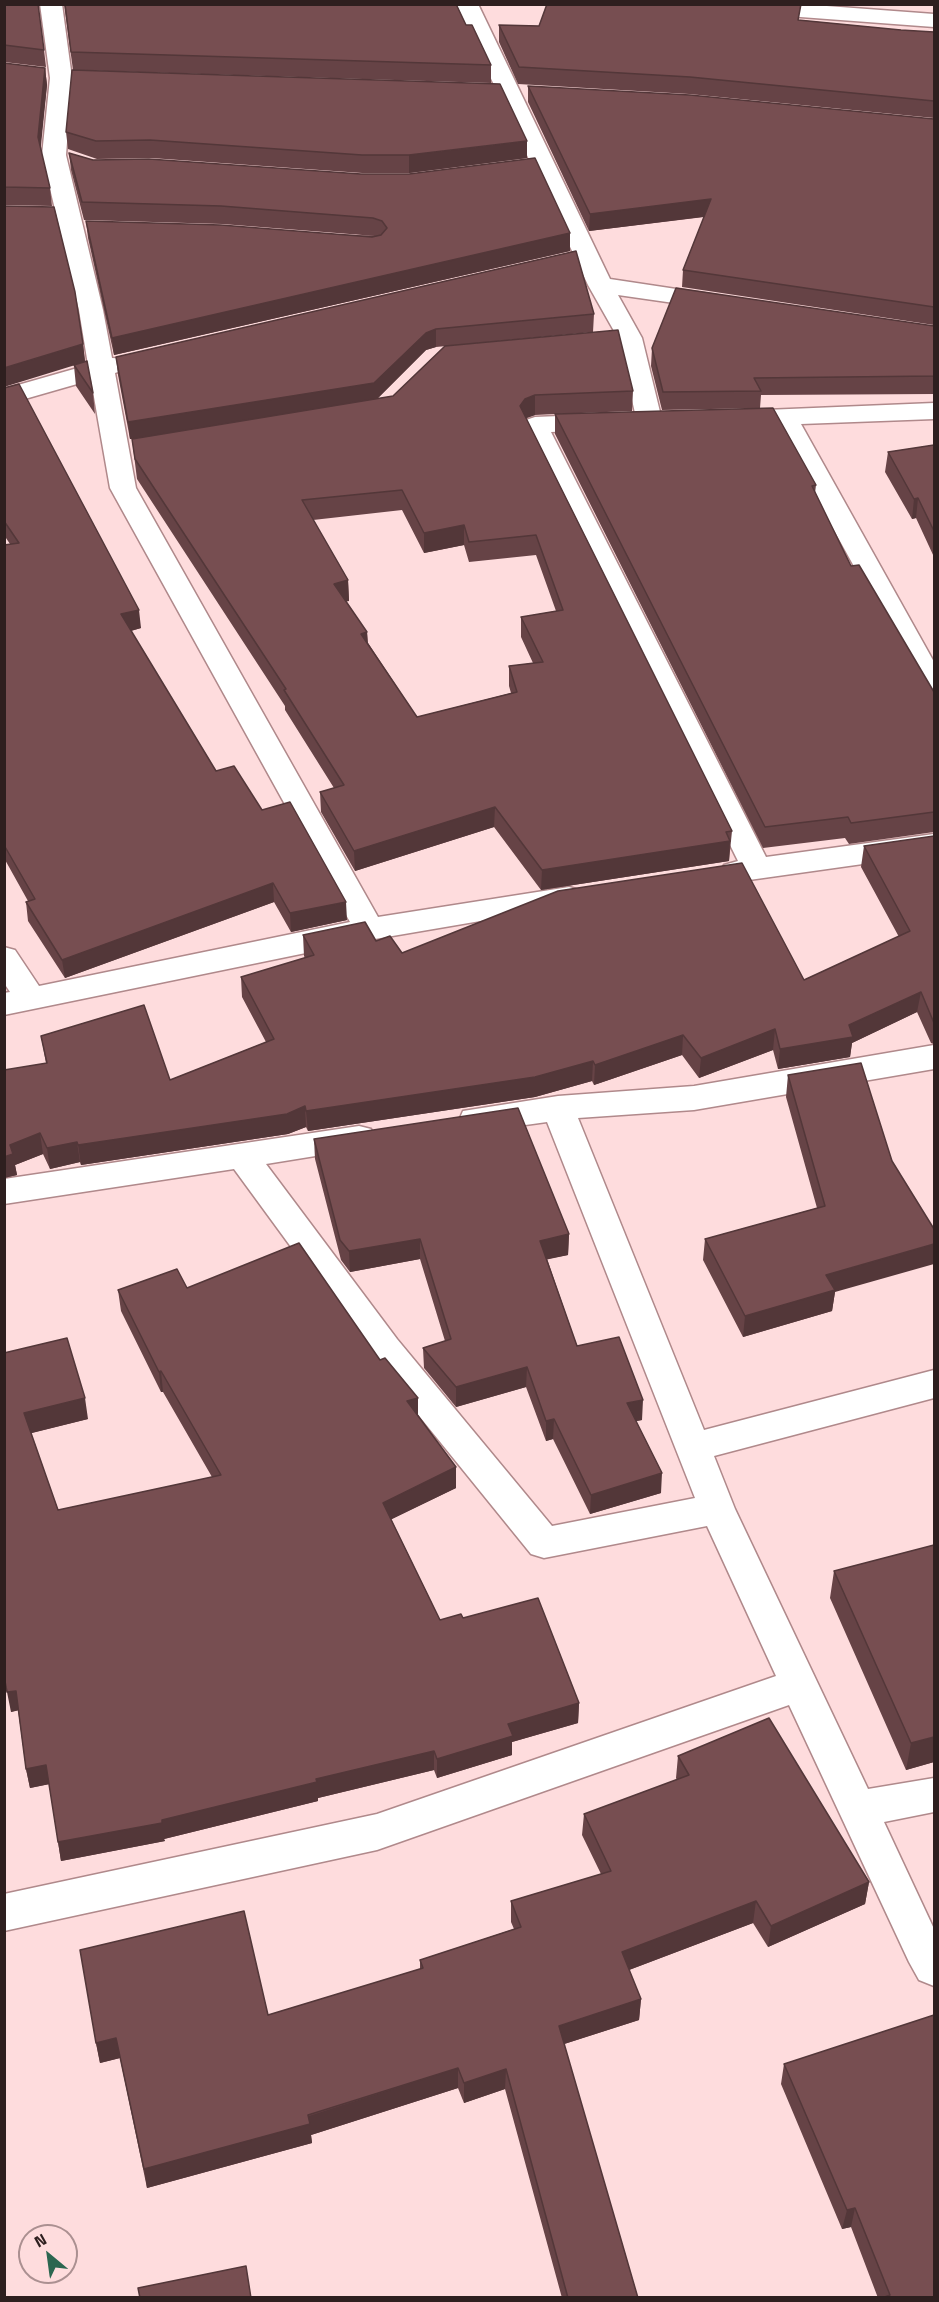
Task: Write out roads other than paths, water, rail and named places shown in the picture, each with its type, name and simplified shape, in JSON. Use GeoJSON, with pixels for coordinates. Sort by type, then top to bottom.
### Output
{"type":"FeatureCollection","features":[{"type":"Feature","properties":{"kind":"street"},"geometry":{"type":"LineString","coordinates":[[51,4],[62,77],[64,159],[70,222],[102,368],[128,450],[123,488],[369,929]]}},
{"type":"Feature","properties":{"kind":"street"},"geometry":{"type":"LineString","coordinates":[[467,4],[508,92],[532,166],[577,259],[600,285],[618,339],[660,420],[535,425],[757,869]]}},
{"type":"Feature","properties":{"kind":"street"},"geometry":{"type":"LineString","coordinates":[[707,4],[934,21]]}},
{"type":"Feature","properties":{"kind":"street"},"geometry":{"type":"LineString","coordinates":[[600,285],[738,305]]}},
{"type":"Feature","properties":{"kind":"street"},"geometry":{"type":"LineString","coordinates":[[4,397],[136,360]]}},
{"type":"Feature","properties":{"kind":"street"},"geometry":{"type":"LineString","coordinates":[[739,419],[934,411]]}},
{"type":"Feature","properties":{"kind":"street"},"geometry":{"type":"LineString","coordinates":[[784,418],[934,686]]}},
{"type":"Feature","properties":{"kind":"street"},"geometry":{"type":"LineString","coordinates":[[711,876],[934,844]]}},
{"type":"Feature","properties":{"kind":"street"},"geometry":{"type":"LineString","coordinates":[[4,958],[18,1001],[369,929],[597,892]]}},
{"type":"Feature","properties":{"kind":"street"},"geometry":{"type":"LineString","coordinates":[[441,1125],[558,1108],[694,1098],[934,1057]]}},
{"type":"Feature","properties":{"kind":"street"},"geometry":{"type":"LineString","coordinates":[[558,1108],[717,1509],[801,1684],[923,1949],[934,1967]]}},
{"type":"Feature","properties":{"kind":"street"},"geometry":{"type":"LineString","coordinates":[[4,1192],[382,1134]]}},
{"type":"Feature","properties":{"kind":"street"},"geometry":{"type":"LineString","coordinates":[[242,1156],[385,1349],[544,1543],[717,1509]]}},
{"type":"Feature","properties":{"kind":"street"},"geometry":{"type":"LineString","coordinates":[[693,1447],[934,1384]]}},
{"type":"Feature","properties":{"kind":"street"},"geometry":{"type":"LineString","coordinates":[[4,1913],[377,1832],[801,1684]]}},
{"type":"Feature","properties":{"kind":"street"},"geometry":{"type":"LineString","coordinates":[[858,1809],[934,1795]]}}]}
